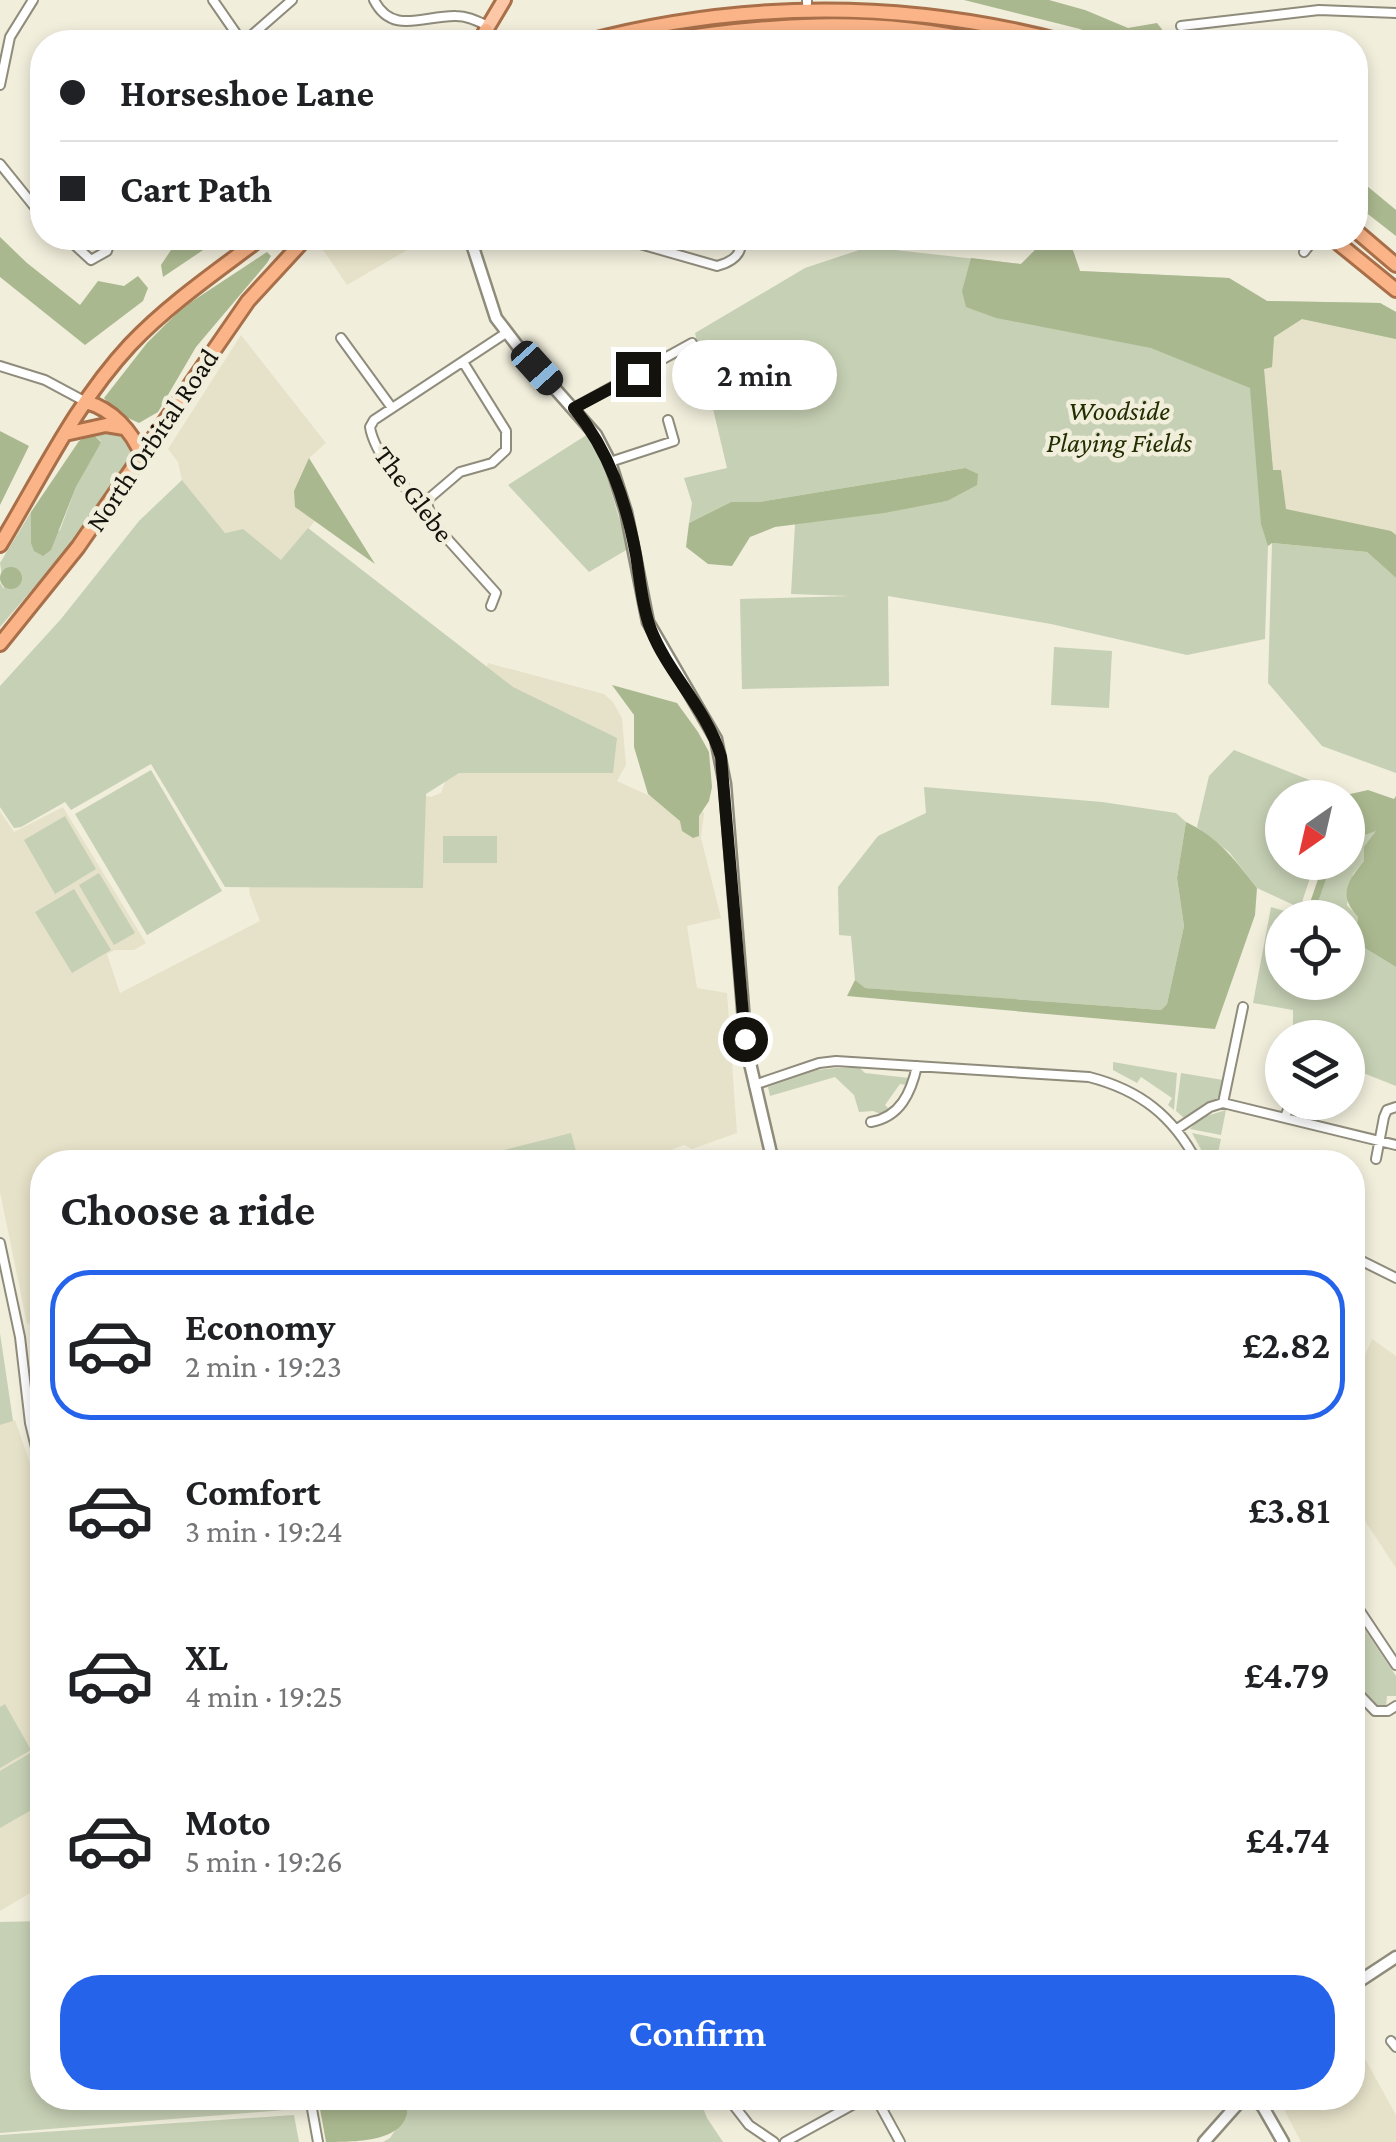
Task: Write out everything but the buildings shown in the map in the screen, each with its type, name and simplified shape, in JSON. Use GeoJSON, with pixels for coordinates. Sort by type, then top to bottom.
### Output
{"type":"FeatureCollection","features":[{"type":"Feature","properties":{"kind":"highway"},"geometry":{"type":"LineString","coordinates":[[629,30],[719,11],[807,1],[934,10],[1022,30]]}},
{"type":"Feature","properties":{"kind":"highway"},"geometry":{"type":"LineString","coordinates":[[772,30],[805,25],[909,30]]}},
{"type":"Feature","properties":{"kind":"highway"},"geometry":{"type":"LineString","coordinates":[[1368,241],[1396,265]]}},
{"type":"Feature","properties":{"kind":"highway"},"geometry":{"type":"LineString","coordinates":[[0,545],[65,434],[131,344],[179,300],[245,250]]}},
{"type":"Feature","properties":{"kind":"highway","name":"North Orbital Road"},"geometry":{"type":"LineString","coordinates":[[0,644],[58,574],[248,301],[295,250]]}},
{"type":"Feature","properties":{"kind":"highway"},"geometry":{"type":"LineString","coordinates":[[1347,250],[1396,290]]}},
{"type":"Feature","properties":{"kind":"highway"},"geometry":{"type":"LineString","coordinates":[[86,402],[114,416],[142,456]]}},
{"type":"Feature","properties":{"kind":"highway"},"geometry":{"type":"LineString","coordinates":[[65,434],[106,425],[126,429]]}},
{"type":"Feature","properties":{"kind":"main road"},"geometry":{"type":"LineString","coordinates":[[489,30],[504,0]]}},
{"type":"Feature","properties":{"kind":"street"},"geometry":{"type":"LineString","coordinates":[[0,85],[10,37],[33,0]]}},
{"type":"Feature","properties":{"kind":"street"},"geometry":{"type":"LineString","coordinates":[[213,0],[234,30]]}},
{"type":"Feature","properties":{"kind":"street"},"geometry":{"type":"LineString","coordinates":[[257,30],[292,0]]}},
{"type":"Feature","properties":{"kind":"street"},"geometry":{"type":"LineString","coordinates":[[374,0],[386,16],[402,22],[460,16],[479,30]]}},
{"type":"Feature","properties":{"kind":"street"},"geometry":{"type":"LineString","coordinates":[[1181,26],[1319,10],[1396,13]]}},
{"type":"Feature","properties":{"kind":"street"},"geometry":{"type":"LineString","coordinates":[[719,11],[723,30]]}},
{"type":"Feature","properties":{"kind":"street"},"geometry":{"type":"LineString","coordinates":[[0,164],[30,201]]}},
{"type":"Feature","properties":{"kind":"street"},"geometry":{"type":"LineString","coordinates":[[80,250],[91,260],[107,250]]}},
{"type":"Feature","properties":{"kind":"street"},"geometry":{"type":"LineString","coordinates":[[474,250],[489,302],[506,333],[596,435],[610,462],[626,512],[648,622],[664,655],[709,724],[721,757],[739,984],[754,1085],[770,1150]]}},
{"type":"Feature","properties":{"kind":"street"},"geometry":{"type":"LineString","coordinates":[[661,250],[717,266],[732,261],[739,250]]}},
{"type":"Feature","properties":{"kind":"street","name":"The Glebe"},"geometry":{"type":"LineString","coordinates":[[496,592],[434,524],[426,502],[408,494],[374,442],[370,427],[374,420],[506,333]]}},
{"type":"Feature","properties":{"kind":"street"},"geometry":{"type":"LineString","coordinates":[[341,338],[392,408]]}},
{"type":"Feature","properties":{"kind":"street"},"geometry":{"type":"LineString","coordinates":[[574,408],[692,343]]}},
{"type":"Feature","properties":{"kind":"street"},"geometry":{"type":"LineString","coordinates":[[426,502],[460,472],[492,463],[506,450],[506,431],[463,362]]}},
{"type":"Feature","properties":{"kind":"street"},"geometry":{"type":"LineString","coordinates":[[0,366],[44,380],[86,402]]}},
{"type":"Feature","properties":{"kind":"street"},"geometry":{"type":"LineString","coordinates":[[610,462],[674,442],[668,420]]}},
{"type":"Feature","properties":{"kind":"street"},"geometry":{"type":"LineString","coordinates":[[491,606],[496,592],[508,587]]}},
{"type":"Feature","properties":{"kind":"street"},"geometry":{"type":"LineString","coordinates":[[1223,1103],[1243,1007]]}},
{"type":"Feature","properties":{"kind":"street"},"geometry":{"type":"LineString","coordinates":[[1230,1018],[1240,1020]]}},
{"type":"Feature","properties":{"kind":"street"},"geometry":{"type":"LineString","coordinates":[[754,1085],[836,1061],[1090,1078],[1128,1090],[1147,1101],[1177,1129],[1189,1150]]}},
{"type":"Feature","properties":{"kind":"street"},"geometry":{"type":"LineString","coordinates":[[871,1122],[885,1120],[901,1106],[917,1066]]}},
{"type":"Feature","properties":{"kind":"street"},"geometry":{"type":"LineString","coordinates":[[1177,1129],[1223,1103],[1265,1113]]}},
{"type":"Feature","properties":{"kind":"street"},"geometry":{"type":"LineString","coordinates":[[1376,1160],[1386,1110],[1396,1107]]}},
{"type":"Feature","properties":{"kind":"street"},"geometry":{"type":"LineString","coordinates":[[1293,1120],[1396,1145]]}},
{"type":"Feature","properties":{"kind":"street"},"geometry":{"type":"LineString","coordinates":[[0,1244],[20,1337],[30,1423]]}},
{"type":"Feature","properties":{"kind":"street"},"geometry":{"type":"LineString","coordinates":[[1365,1262],[1396,1278]]}},
{"type":"Feature","properties":{"kind":"street"},"geometry":{"type":"LineString","coordinates":[[1365,1618],[1396,1665]]}},
{"type":"Feature","properties":{"kind":"street"},"geometry":{"type":"LineString","coordinates":[[1365,1701],[1375,1711],[1388,1711],[1396,1706]]}},
{"type":"Feature","properties":{"kind":"street"},"geometry":{"type":"LineString","coordinates":[[1365,1977],[1396,1957]]}},
{"type":"Feature","properties":{"kind":"street"},"geometry":{"type":"LineString","coordinates":[[312,2110],[318,2142]]}},
{"type":"Feature","properties":{"kind":"street"},"geometry":{"type":"LineString","coordinates":[[736,2110],[774,2142]]}},
{"type":"Feature","properties":{"kind":"street"},"geometry":{"type":"LineString","coordinates":[[785,2142],[844,2110]]}},
{"type":"Feature","properties":{"kind":"street"},"geometry":{"type":"LineString","coordinates":[[883,2110],[900,2142]]}},
{"type":"Feature","properties":{"kind":"street"},"geometry":{"type":"LineString","coordinates":[[1204,2142],[1232,2110]]}},
{"type":"Feature","properties":{"kind":"street"},"geometry":{"type":"LineString","coordinates":[[1266,2110],[1283,2142]]}},
{"type":"Feature","properties":{"kind":"shaded area"},"geometry":{"type":"Polygon","coordinates":[[[323,250],[407,250],[347,285],[323,250]]]}},
{"type":"Feature","properties":{"kind":"shaded area"},"geometry":{"type":"Polygon","coordinates":[[[1302,319],[1396,339],[1396,572],[1370,546],[1282,525],[1280,470],[1273,470],[1264,368],[1272,367],[1274,337],[1302,319]]]}},
{"type":"Feature","properties":{"kind":"shaded area"},"geometry":{"type":"Polygon","coordinates":[[[241,335],[326,443],[309,458],[315,521],[281,561],[243,529],[225,533],[182,480],[178,462],[168,449],[241,335]]]}},
{"type":"Feature","properties":{"kind":"shaded area"},"geometry":{"type":"Polygon","coordinates":[[[488,663],[604,694],[613,702],[622,718],[626,765],[617,781],[652,797],[702,809],[704,814],[701,838],[721,918],[687,926],[697,988],[727,993],[737,1133],[692,1149],[684,1145],[670,1150],[30,1150],[27,1324],[0,1192],[0,811],[14,832],[63,807],[146,943],[134,950],[107,954],[120,993],[260,921],[250,895],[247,869],[319,771],[431,797],[441,793],[488,663]]]}},
{"type":"Feature","properties":{"kind":"shaded area"},"geometry":{"type":"Polygon","coordinates":[[[1372,1339],[1396,1356],[1396,1568],[1365,1521],[1365,1355],[1372,1339]]]}},
{"type":"Feature","properties":{"kind":"shaded area"},"geometry":{"type":"Polygon","coordinates":[[[15,1420],[30,1463],[30,1893],[0,1911],[0,1425],[15,1420]]]}},
{"type":"Feature","properties":{"kind":"shaded area"},"geometry":{"type":"Polygon","coordinates":[[[1365,2059],[1396,2115],[1396,2142],[1301,2142],[1284,2110],[1365,2110],[1365,2059]]]}},
{"type":"Feature","properties":{"kind":"green space"},"geometry":{"type":"Polygon","coordinates":[[[964,0],[1049,0],[1128,28],[1157,23],[1163,30],[1080,29],[964,0]]]}},
{"type":"Feature","properties":{"kind":"green space"},"geometry":{"type":"Polygon","coordinates":[[[1368,187],[1396,210],[1396,236],[1368,214],[1368,187]]]}},
{"type":"Feature","properties":{"kind":"green space"},"geometry":{"type":"Polygon","coordinates":[[[0,237],[80,305],[98,281],[124,286],[138,276],[148,288],[143,301],[85,345],[0,277],[0,237]]]}},
{"type":"Feature","properties":{"kind":"green space"},"geometry":{"type":"Polygon","coordinates":[[[171,250],[203,250],[163,277],[161,265],[171,250]]]}},
{"type":"Feature","properties":{"kind":"green space","name":"Woodside Playing Fields"},"geometry":{"type":"Polygon","coordinates":[[[859,250],[895,250],[1021,264],[1035,250],[1073,250],[1080,271],[1229,278],[1267,301],[1380,303],[1396,312],[1396,339],[1302,319],[1274,337],[1272,367],[1264,369],[1273,470],[1281,470],[1282,525],[1268,546],[1265,639],[1187,655],[1051,624],[888,596],[889,686],[742,689],[740,599],[849,596],[791,594],[795,524],[947,501],[965,468],[759,502],[731,502],[689,523],[692,503],[684,478],[727,468],[695,333],[805,268],[859,250]]]}},
{"type":"Feature","properties":{"kind":"green space"},"geometry":{"type":"Polygon","coordinates":[[[1035,250],[1073,250],[1080,271],[1229,278],[1267,301],[1380,303],[1396,312],[1396,339],[1302,319],[1274,337],[1272,367],[1264,369],[1273,470],[1281,470],[1286,509],[1391,531],[1396,535],[1396,578],[1367,552],[1272,543],[1268,546],[1261,524],[1250,388],[1151,348],[996,318],[966,307],[962,291],[971,258],[1021,264],[1035,250]]]}},
{"type":"Feature","properties":{"kind":"green space"},"geometry":{"type":"Polygon","coordinates":[[[267,252],[271,256],[267,263],[196,347],[158,412],[139,423],[117,413],[104,398],[147,343],[182,308],[267,252]]]}},
{"type":"Feature","properties":{"kind":"green space"},"geometry":{"type":"Polygon","coordinates":[[[0,431],[29,446],[0,505],[0,431]]]}},
{"type":"Feature","properties":{"kind":"green space"},"geometry":{"type":"Polygon","coordinates":[[[110,431],[128,443],[130,464],[81,533],[0,627],[0,583],[4,589],[0,563],[31,512],[34,551],[60,530],[76,487],[101,441],[92,433],[110,431]]]}},
{"type":"Feature","properties":{"kind":"green space"},"geometry":{"type":"Polygon","coordinates":[[[92,433],[101,442],[76,487],[51,550],[43,556],[34,551],[31,543],[31,512],[79,441],[92,433]]]}},
{"type":"Feature","properties":{"kind":"green space"},"geometry":{"type":"Polygon","coordinates":[[[588,434],[603,463],[628,549],[589,572],[508,485],[588,434]]]}},
{"type":"Feature","properties":{"kind":"green space"},"geometry":{"type":"Polygon","coordinates":[[[309,458],[375,564],[295,507],[294,491],[309,458]]]}},
{"type":"Feature","properties":{"kind":"green space"},"geometry":{"type":"Polygon","coordinates":[[[965,468],[978,474],[977,485],[947,501],[775,527],[750,537],[732,566],[708,564],[686,547],[689,523],[731,502],[759,502],[965,468]]]}},
{"type":"Feature","properties":{"kind":"green space"},"geometry":{"type":"Polygon","coordinates":[[[182,480],[225,533],[243,529],[281,560],[308,528],[513,687],[617,738],[613,773],[459,773],[426,794],[423,888],[225,887],[151,764],[71,810],[65,802],[14,828],[0,807],[0,686],[61,619],[139,521],[182,480]]]}},
{"type":"Feature","properties":{"kind":"green space"},"geometry":{"type":"Polygon","coordinates":[[[1272,543],[1367,552],[1396,578],[1396,773],[1322,746],[1268,683],[1272,543]]]}},
{"type":"Feature","properties":{"kind":"green space"},"geometry":{"type":"Polygon","coordinates":[[[11,567],[19,570],[19,586],[11,589],[3,586],[0,578],[3,570],[11,567]]]}},
{"type":"Feature","properties":{"kind":"green space"},"geometry":{"type":"Polygon","coordinates":[[[1054,647],[1112,651],[1109,708],[1051,705],[1054,647]]]}},
{"type":"Feature","properties":{"kind":"green space"},"geometry":{"type":"Polygon","coordinates":[[[612,685],[677,703],[698,732],[709,752],[712,787],[699,816],[699,836],[693,838],[682,831],[680,821],[648,794],[634,747],[634,715],[612,685]]]}},
{"type":"Feature","properties":{"kind":"green space"},"geometry":{"type":"Polygon","coordinates":[[[1234,750],[1309,780],[1265,780],[1265,880],[1309,880],[1303,900],[1283,900],[1257,888],[1229,852],[1197,827],[1209,776],[1234,750]]]}},
{"type":"Feature","properties":{"kind":"green space"},"geometry":{"type":"Polygon","coordinates":[[[151,770],[222,891],[147,935],[75,814],[151,770]]]}},
{"type":"Feature","properties":{"kind":"green space"},"geometry":{"type":"Polygon","coordinates":[[[924,787],[1102,802],[1176,813],[1186,822],[1177,878],[1184,926],[1167,1004],[1161,1010],[864,988],[855,980],[851,936],[839,935],[838,887],[878,836],[926,813],[924,787]]]}},
{"type":"Feature","properties":{"kind":"green space"},"geometry":{"type":"Polygon","coordinates":[[[1365,791],[1394,799],[1396,796],[1396,967],[1365,948],[1365,900],[1348,900],[1351,880],[1365,880],[1365,846],[1376,831],[1365,835],[1365,791]]]}},
{"type":"Feature","properties":{"kind":"green space"},"geometry":{"type":"Polygon","coordinates":[[[65,816],[96,869],[55,894],[24,840],[65,816]]]}},
{"type":"Feature","properties":{"kind":"green space"},"geometry":{"type":"Polygon","coordinates":[[[1186,822],[1217,842],[1257,888],[1255,915],[1215,1029],[847,996],[855,980],[865,988],[1161,1010],[1167,1004],[1184,926],[1177,878],[1186,822]]]}},
{"type":"Feature","properties":{"kind":"green space"},"geometry":{"type":"Polygon","coordinates":[[[1378,830],[1365,859],[1365,834],[1378,830]]]}},
{"type":"Feature","properties":{"kind":"green space"},"geometry":{"type":"Polygon","coordinates":[[[443,836],[497,836],[497,863],[443,863],[443,836]]]}},
{"type":"Feature","properties":{"kind":"green space"},"geometry":{"type":"Polygon","coordinates":[[[99,873],[135,933],[114,945],[79,885],[99,873]]]}},
{"type":"Feature","properties":{"kind":"green space"},"geometry":{"type":"Polygon","coordinates":[[[1318,880],[1326,880],[1319,900],[1311,900],[1318,880]]]}},
{"type":"Feature","properties":{"kind":"green space"},"geometry":{"type":"Polygon","coordinates":[[[1326,880],[1352,880],[1348,900],[1319,900],[1326,880]]]}},
{"type":"Feature","properties":{"kind":"green space"},"geometry":{"type":"Polygon","coordinates":[[[74,889],[111,950],[72,973],[35,912],[74,889]]]}},
{"type":"Feature","properties":{"kind":"green space"},"geometry":{"type":"Polygon","coordinates":[[[1265,939],[1265,1000],[1365,1000],[1365,948],[1396,967],[1396,1086],[1365,1074],[1365,1020],[1293,1020],[1293,1010],[1253,1003],[1265,939]]]}},
{"type":"Feature","properties":{"kind":"green space"},"geometry":{"type":"Polygon","coordinates":[[[1113,1062],[1177,1073],[1174,1110],[1168,1105],[1172,1098],[1141,1077],[1137,1083],[1113,1070],[1113,1062]]]}},
{"type":"Feature","properties":{"kind":"green space"},"geometry":{"type":"Polygon","coordinates":[[[835,1068],[860,1068],[865,1073],[909,1078],[907,1085],[900,1084],[885,1105],[890,1110],[883,1115],[859,1112],[854,1095],[835,1077],[770,1096],[768,1087],[835,1068]]]}},
{"type":"Feature","properties":{"kind":"green space"},"geometry":{"type":"Polygon","coordinates":[[[1181,1073],[1223,1080],[1219,1099],[1184,1118],[1176,1111],[1181,1073]]]}},
{"type":"Feature","properties":{"kind":"green space"},"geometry":{"type":"Polygon","coordinates":[[[1226,1110],[1221,1135],[1190,1129],[1200,1118],[1226,1110]]]}},
{"type":"Feature","properties":{"kind":"green space"},"geometry":{"type":"Polygon","coordinates":[[[571,1133],[576,1150],[504,1150],[571,1133]]]}},
{"type":"Feature","properties":{"kind":"green space"},"geometry":{"type":"Polygon","coordinates":[[[1192,1133],[1221,1139],[1219,1150],[1201,1150],[1192,1133]]]}},
{"type":"Feature","properties":{"kind":"green space"},"geometry":{"type":"Polygon","coordinates":[[[0,1333],[13,1421],[0,1425],[0,1333]]]}},
{"type":"Feature","properties":{"kind":"green space"},"geometry":{"type":"Polygon","coordinates":[[[1365,1630],[1396,1676],[1396,1696],[1387,1696],[1386,1706],[1381,1709],[1365,1695],[1365,1630]]]}},
{"type":"Feature","properties":{"kind":"green space"},"geometry":{"type":"Polygon","coordinates":[[[5,1704],[30,1751],[0,1768],[0,1707],[5,1704]]]}},
{"type":"Feature","properties":{"kind":"green space"},"geometry":{"type":"Polygon","coordinates":[[[30,1753],[30,1811],[0,1828],[0,1771],[30,1753]]]}},
{"type":"Feature","properties":{"kind":"green space"},"geometry":{"type":"Polygon","coordinates":[[[30,1921],[30,2110],[284,2110],[0,2133],[0,1922],[30,1921]]]}},
{"type":"Feature","properties":{"kind":"green space"},"geometry":{"type":"Polygon","coordinates":[[[320,2110],[407,2110],[403,2123],[383,2136],[326,2142],[320,2110]]]}},
{"type":"Feature","properties":{"kind":"green space"},"geometry":{"type":"Polygon","coordinates":[[[408,2110],[704,2110],[723,2142],[383,2142],[390,2138],[408,2110]]]}},
{"type":"Feature","properties":{"kind":"green space"},"geometry":{"type":"Polygon","coordinates":[[[294,2115],[299,2142],[0,2142],[0,2135],[294,2115]]]}},
{"type":"Feature","properties":{"kind":"route"},"geometry":{"type":"LineString","coordinates":[[638,374],[574,408],[596,435],[610,462],[626,512],[653,636],[709,724],[721,757],[745,1039]]}}]}
